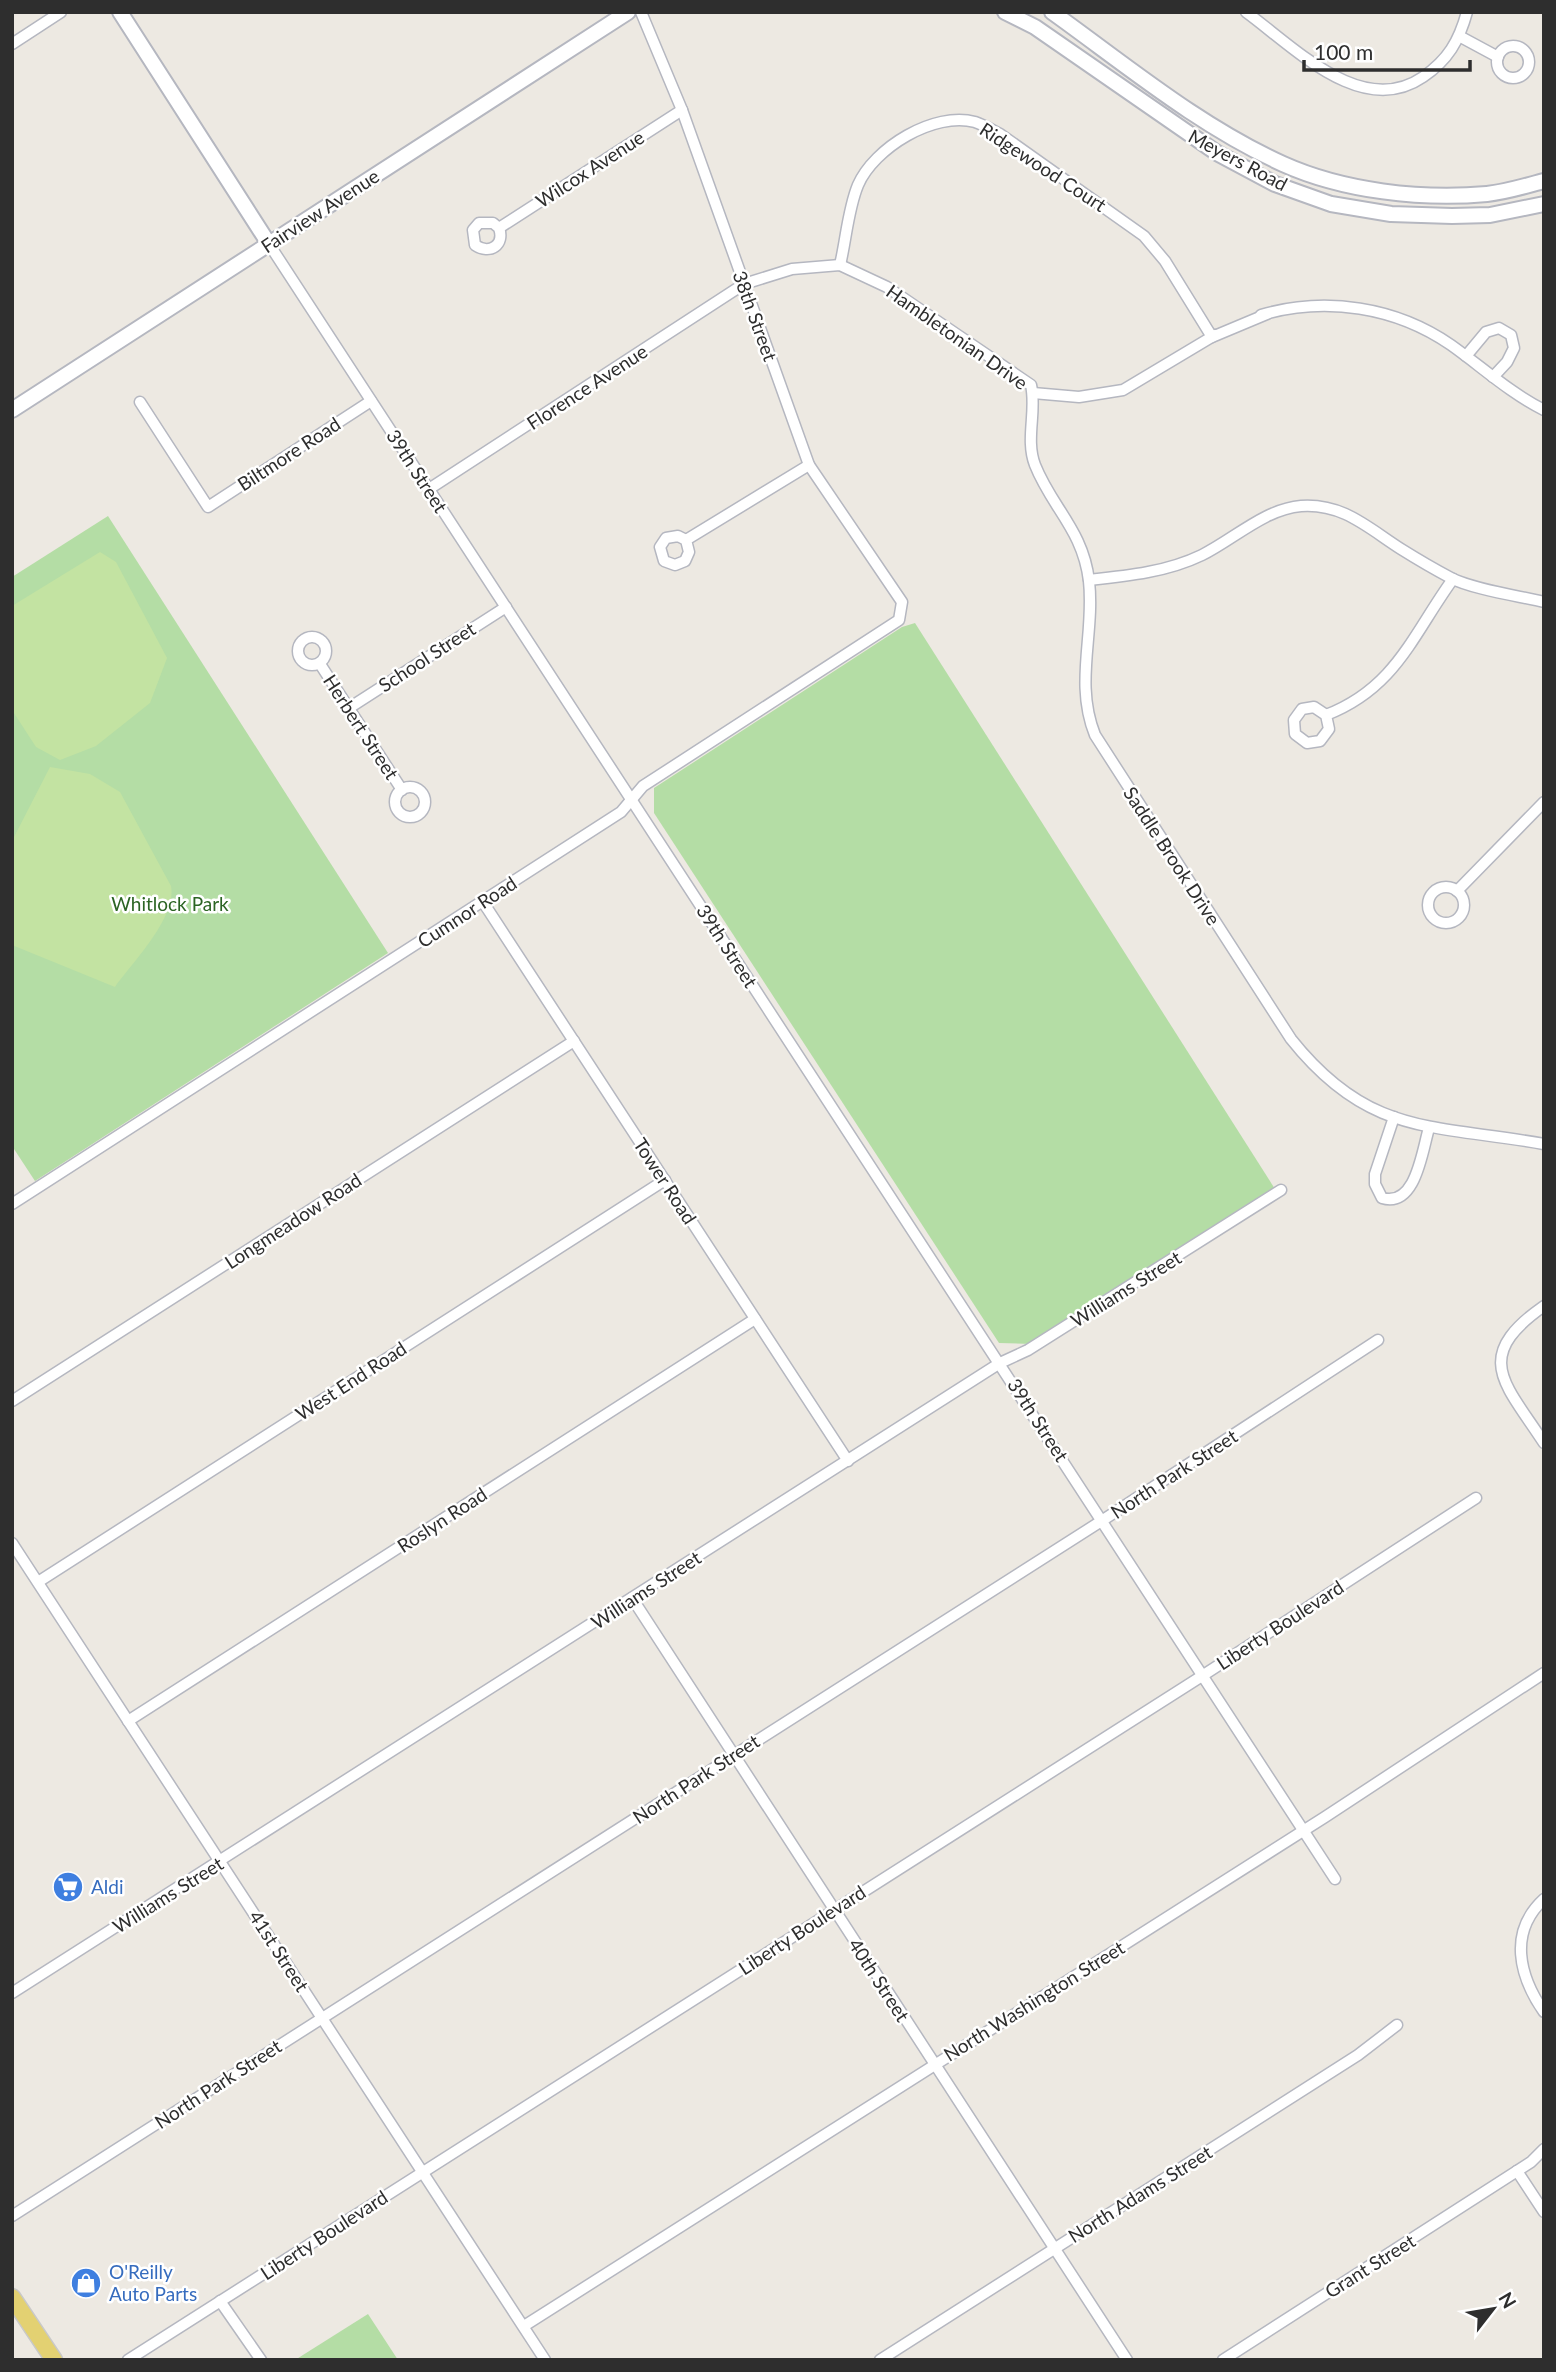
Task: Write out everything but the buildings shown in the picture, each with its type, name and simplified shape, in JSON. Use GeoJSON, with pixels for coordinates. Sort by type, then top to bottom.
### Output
{"type":"FeatureCollection","features":[{"type":"Feature","properties":{"kind":"main road"},"geometry":{"type":"LineString","coordinates":[[12,2297],[54,2360]]}},
{"type":"Feature","properties":{"kind":"street"},"geometry":{"type":"LineString","coordinates":[[12,44],[61,12]]}},
{"type":"Feature","properties":{"kind":"street","name":"39th Street"},"geometry":{"type":"LineString","coordinates":[[120,12],[1335,1879]]}},
{"type":"Feature","properties":{"kind":"street","name":"Fairview Avenue"},"geometry":{"type":"LineString","coordinates":[[12,410],[628,12]]}},
{"type":"Feature","properties":{"kind":"street","name":"38th Street"},"geometry":{"type":"LineString","coordinates":[[641,12],[682,110],[809,465],[902,602]]}},
{"type":"Feature","properties":{"kind":"street","name":"Meyers Road"},"geometry":{"type":"LineString","coordinates":[[1005,12],[1035,27],[1217,153],[1275,184],[1331,204],[1391,214],[1490,215],[1544,204]]}},
{"type":"Feature","properties":{"kind":"street","name":"Meyers Road"},"geometry":{"type":"LineString","coordinates":[[1052,12],[1228,135],[1283,164],[1336,183],[1393,192],[1452,195],[1488,194],[1544,181]]}},
{"type":"Feature","properties":{"kind":"street"},"geometry":{"type":"LineString","coordinates":[[1246,12],[1338,79],[1364,90],[1385,91],[1414,83],[1449,57],[1467,12]]}},
{"type":"Feature","properties":{"kind":"street"},"geometry":{"type":"LineString","coordinates":[[1459,36],[1498,57]]}},
{"type":"Feature","properties":{"kind":"street","name":"Wilcox Avenue"},"geometry":{"type":"LineString","coordinates":[[499,228],[682,110]]}},
{"type":"Feature","properties":{"kind":"street","name":"Ridgewood Court"},"geometry":{"type":"LineString","coordinates":[[840,265],[858,186],[874,162],[902,140],[926,128],[944,122],[974,122],[1000,134],[1144,236],[1165,261],[1212,337]]}},
{"type":"Feature","properties":{"kind":"street"},"geometry":{"type":"LineString","coordinates":[[744,284],[792,269],[840,265]]}},
{"type":"Feature","properties":{"kind":"street","name":"Hambletonian Drive"},"geometry":{"type":"LineString","coordinates":[[840,265],[898,294],[1031,385],[1033,393],[1079,397],[1124,390],[1212,337]]}},
{"type":"Feature","properties":{"kind":"street","name":"Florence Avenue"},"geometry":{"type":"LineString","coordinates":[[429,489],[744,284]]}},
{"type":"Feature","properties":{"kind":"street"},"geometry":{"type":"LineString","coordinates":[[1212,337],[1267,314],[1323,306],[1382,312],[1431,333],[1544,410]]}},
{"type":"Feature","properties":{"kind":"street"},"geometry":{"type":"LineString","coordinates":[[1466,356],[1486,332],[1499,328],[1511,335],[1514,348],[1507,362],[1493,377]]}},
{"type":"Feature","properties":{"kind":"street","name":"Saddle Brook Drive"},"geometry":{"type":"LineString","coordinates":[[1033,393],[1031,445],[1034,464],[1074,530],[1088,580],[1090,614],[1083,690],[1089,720],[1099,743],[1298,1047],[1342,1090],[1365,1105],[1394,1117],[1429,1128],[1544,1144]]}},
{"type":"Feature","properties":{"kind":"street","name":"Biltmore Road"},"geometry":{"type":"LineString","coordinates":[[140,402],[208,508],[371,401]]}},
{"type":"Feature","properties":{"kind":"street"},"geometry":{"type":"LineString","coordinates":[[686,540],[809,465]]}},
{"type":"Feature","properties":{"kind":"street"},"geometry":{"type":"LineString","coordinates":[[1088,580],[1153,572],[1183,563],[1269,515],[1293,507],[1311,506],[1331,507],[1354,516],[1400,548],[1453,579],[1544,602]]}},
{"type":"Feature","properties":{"kind":"street"},"geometry":{"type":"LineString","coordinates":[[1326,715],[1372,688],[1388,674],[1415,641],[1433,607],[1453,579]]}},
{"type":"Feature","properties":{"kind":"street","name":"Cumnor Road"},"geometry":{"type":"LineString","coordinates":[[12,1204],[621,812],[643,786],[899,620],[902,602]]}},
{"type":"Feature","properties":{"kind":"street","name":"School Street"},"geometry":{"type":"LineString","coordinates":[[349,708],[506,607]]}},
{"type":"Feature","properties":{"kind":"street","name":"Herbert Street"},"geometry":{"type":"LineString","coordinates":[[320,664],[402,790]]}},
{"type":"Feature","properties":{"kind":"street"},"geometry":{"type":"LineString","coordinates":[[1457,891],[1544,802]]}},
{"type":"Feature","properties":{"kind":"street","name":"Tower Road"},"geometry":{"type":"LineString","coordinates":[[483,902],[848,1461]]}},
{"type":"Feature","properties":{"kind":"street","name":"Longmeadow Road"},"geometry":{"type":"LineString","coordinates":[[12,1401],[574,1041]]}},
{"type":"Feature","properties":{"kind":"street"},"geometry":{"type":"LineString","coordinates":[[1394,1117],[1375,1174],[1382,1198],[1390,1200],[1400,1197],[1410,1188],[1429,1128]]}},
{"type":"Feature","properties":{"kind":"street","name":"West End Road"},"geometry":{"type":"LineString","coordinates":[[38,1582],[665,1180]]}},
{"type":"Feature","properties":{"kind":"street","name":"Williams Street"},"geometry":{"type":"LineString","coordinates":[[12,1993],[1000,1363],[1028,1350],[1281,1190]]}},
{"type":"Feature","properties":{"kind":"street"},"geometry":{"type":"LineString","coordinates":[[1544,1306],[1515,1326],[1501,1351],[1504,1380],[1544,1443]]}},
{"type":"Feature","properties":{"kind":"street","name":"Roslyn Road"},"geometry":{"type":"LineString","coordinates":[[128,1721],[755,1319]]}},
{"type":"Feature","properties":{"kind":"street","name":"North Park Street"},"geometry":{"type":"LineString","coordinates":[[12,2216],[1103,1520],[1378,1340]]}},
{"type":"Feature","properties":{"kind":"street","name":"Liberty Boulevard"},"geometry":{"type":"LineString","coordinates":[[128,2360],[1202,1676],[1476,1498]]}},
{"type":"Feature","properties":{"kind":"street","name":"41st Street"},"geometry":{"type":"LineString","coordinates":[[12,1543],[545,2360]]}},
{"type":"Feature","properties":{"kind":"street","name":"40th Street"},"geometry":{"type":"LineString","coordinates":[[632,1598],[1127,2360]]}},
{"type":"Feature","properties":{"kind":"street","name":"North Washington Street"},"geometry":{"type":"LineString","coordinates":[[523,2326],[1303,1830],[1544,1673]]}},
{"type":"Feature","properties":{"kind":"street"},"geometry":{"type":"LineString","coordinates":[[1544,1899],[1532,1911],[1522,1933],[1520,1956],[1527,1985],[1544,2012]]}},
{"type":"Feature","properties":{"kind":"street","name":"North Adams Street"},"geometry":{"type":"LineString","coordinates":[[880,2360],[1358,2055],[1397,2025]]}},
{"type":"Feature","properties":{"kind":"street","name":"Grant Street"},"geometry":{"type":"LineString","coordinates":[[1223,2360],[1517,2171],[1544,2149]]}},
{"type":"Feature","properties":{"kind":"street"},"geometry":{"type":"LineString","coordinates":[[1517,2171],[1544,2212]]}},
{"type":"Feature","properties":{"kind":"street"},"geometry":{"type":"LineString","coordinates":[[220,2301],[261,2360]]}},
{"type":"Feature","properties":{"kind":"green space","name":"Whitlock Park"},"geometry":{"type":"Polygon","coordinates":[[[108,516],[388,953],[35,1181],[12,1146],[12,577],[108,516]]]}},
{"type":"Feature","properties":{"kind":"green space"},"geometry":{"type":"Polygon","coordinates":[[[100,552],[116,562],[167,658],[150,703],[96,746],[60,760],[36,747],[12,710],[12,606],[100,552]]]}},
{"type":"Feature","properties":{"kind":"green space"},"geometry":{"type":"Polygon","coordinates":[[[915,623],[1275,1189],[1032,1344],[999,1343],[654,813],[654,788],[902,627],[915,623]]]}},
{"type":"Feature","properties":{"kind":"green space"},"geometry":{"type":"Polygon","coordinates":[[[50,767],[90,774],[120,792],[171,886],[171,898],[161,925],[115,987],[12,945],[12,841],[50,767]]]}},
{"type":"Feature","properties":{"kind":"green space"},"geometry":{"type":"Polygon","coordinates":[[[368,2314],[398,2360],[295,2360],[368,2314]]]}},
{"type":"Feature","properties":{"kind":"place","name":"Aldi"},"geometry":{"type":"Point","coordinates":[68,1887]}},
{"type":"Feature","properties":{"kind":"place","name":"O'Reilly Auto Parts"},"geometry":{"type":"Point","coordinates":[86,2283]}}]}
